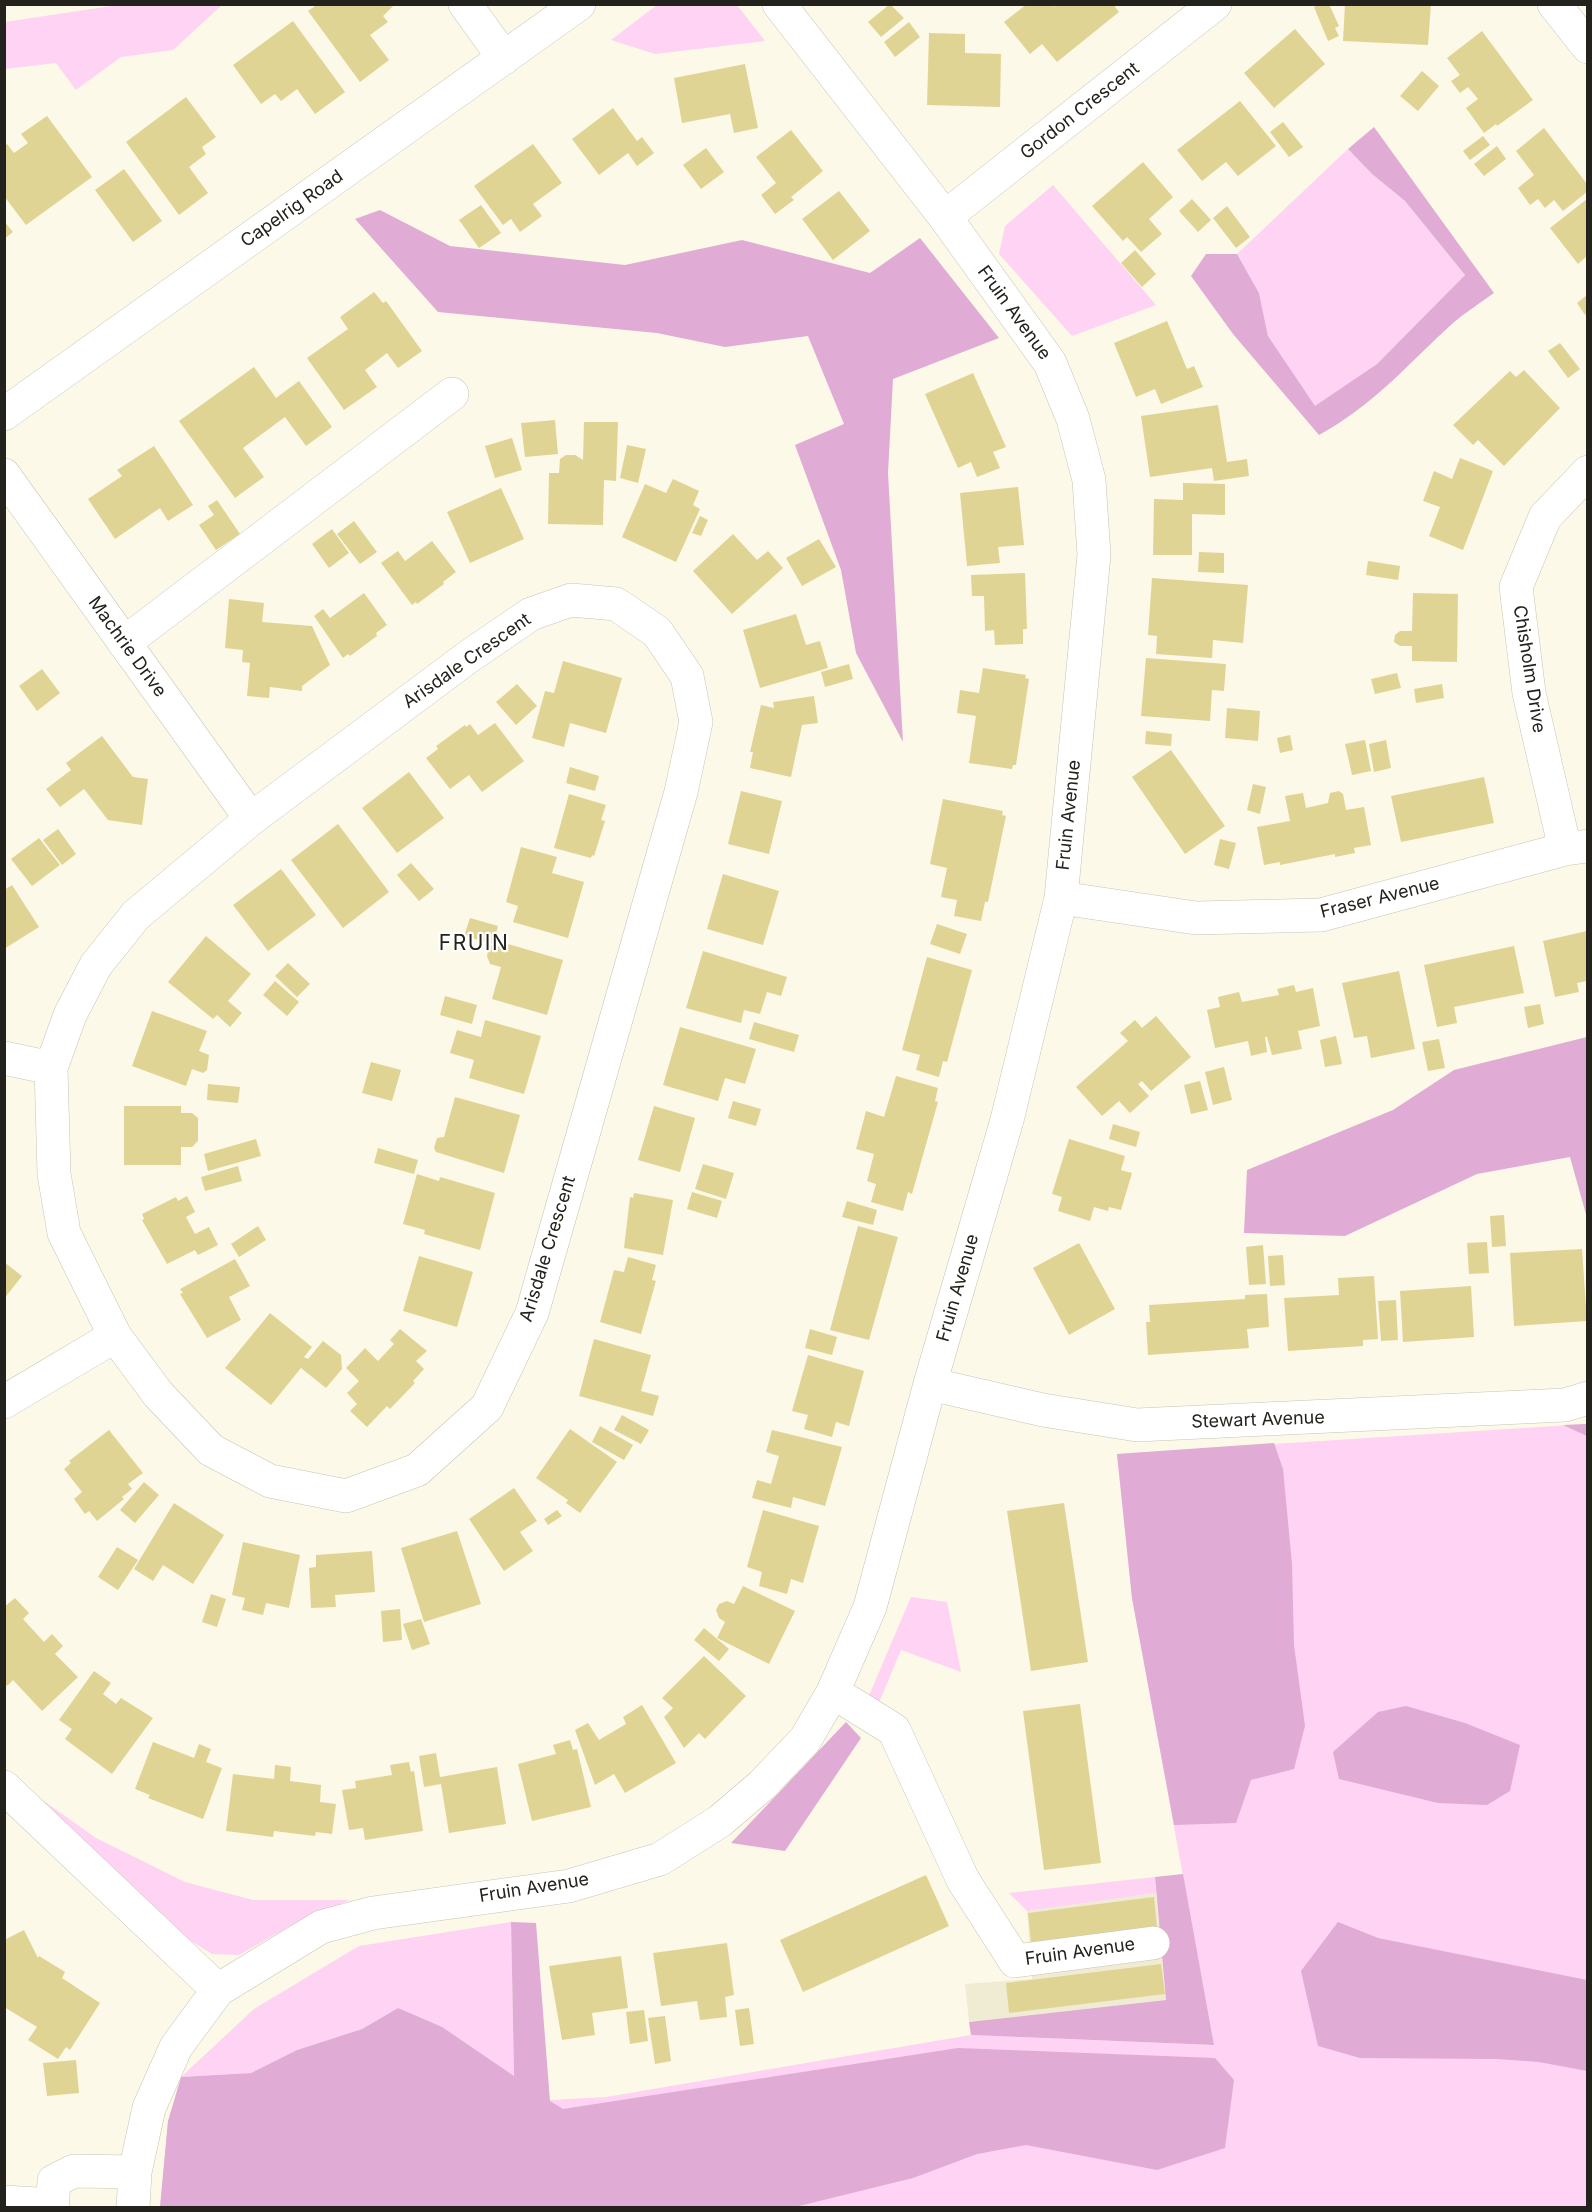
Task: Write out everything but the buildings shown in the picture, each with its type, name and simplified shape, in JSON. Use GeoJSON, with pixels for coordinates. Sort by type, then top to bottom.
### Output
{"type":"FeatureCollection","features":[{"type":"Feature","properties":{"kind":"street"},"geometry":{"type":"LineString","coordinates":[[465,4],[504,58]]}},
{"type":"Feature","properties":{"kind":"street","name":"Capelrig Road"},"geometry":{"type":"LineString","coordinates":[[4,414],[579,4]]}},
{"type":"Feature","properties":{"kind":"street","name":"Fruin Avenue"},"geometry":{"type":"LineString","coordinates":[[132,2208],[135,2172],[150,2108],[176,2047],[218,1990],[321,1927],[373,1913],[569,1887],[660,1859],[720,1821],[762,1785],[805,1740],[833,1692],[870,1607],[930,1384],[1007,1120],[1061,898],[1094,555],[1089,480],[1073,419],[1050,363],[945,217],[779,4]]}},
{"type":"Feature","properties":{"kind":"street","name":"Gordon Crescent"},"geometry":{"type":"LineString","coordinates":[[945,217],[1215,4]]}},
{"type":"Feature","properties":{"kind":"street"},"geometry":{"type":"LineString","coordinates":[[1554,4],[1587,47]]}},
{"type":"Feature","properties":{"kind":"street"},"geometry":{"type":"LineString","coordinates":[[124,643],[452,394]]}},
{"type":"Feature","properties":{"kind":"street","name":"Chisholm Drive"},"geometry":{"type":"LineString","coordinates":[[1576,847],[1529,693],[1516,587],[1545,517],[1587,472]]}},
{"type":"Feature","properties":{"kind":"street","name":"Machrie Drive"},"geometry":{"type":"LineString","coordinates":[[4,475],[251,819]]}},
{"type":"Feature","properties":{"kind":"street","name":"Arisdale Crescent"},"geometry":{"type":"LineString","coordinates":[[571,600],[616,604],[657,632],[687,676],[696,722],[681,792],[532,1313],[487,1407],[417,1470],[346,1496],[270,1481],[211,1450],[158,1394],[115,1336],[64,1233],[54,1174],[51,1068],[70,1015],[96,965],[136,915],[251,819],[468,657],[531,614],[571,600]]}},
{"type":"Feature","properties":{"kind":"street","name":"Fraser Avenue"},"geometry":{"type":"LineString","coordinates":[[1061,898],[1196,918],[1321,915],[1576,847]]}},
{"type":"Feature","properties":{"kind":"street"},"geometry":{"type":"LineString","coordinates":[[4,1058],[51,1068]]}},
{"type":"Feature","properties":{"kind":"street"},"geometry":{"type":"LineString","coordinates":[[4,1402],[115,1336]]}},
{"type":"Feature","properties":{"kind":"street","name":"Stewart Avenue"},"geometry":{"type":"LineString","coordinates":[[930,1384],[1043,1410],[1137,1425],[1565,1406],[1587,1398]]}},
{"type":"Feature","properties":{"kind":"street","name":"Fruin Avenue"},"geometry":{"type":"LineString","coordinates":[[833,1692],[894,1730],[963,1880],[1015,1961],[1153,1943]]}},
{"type":"Feature","properties":{"kind":"street"},"geometry":{"type":"LineString","coordinates":[[4,1787],[218,1990]]}},
{"type":"Feature","properties":{"kind":"street"},"geometry":{"type":"LineString","coordinates":[[4,2202],[53,2206],[54,2181],[74,2171],[135,2172]]}},
{"type":"Feature","properties":{"kind":"shaded area"},"geometry":{"type":"Polygon","coordinates":[[[118,5],[222,5],[173,50],[121,57],[76,90],[56,63],[5,69],[5,22],[118,5]]]}},
{"type":"Feature","properties":{"kind":"shaded area"},"geometry":{"type":"Polygon","coordinates":[[[657,5],[737,5],[765,41],[655,54],[611,40],[657,5]]]}},
{"type":"Feature","properties":{"kind":"shaded area"},"geometry":{"type":"Polygon","coordinates":[[[1374,127],[1494,293],[1453,323],[1357,411],[1319,435],[1233,334],[1191,276],[1206,254],[1237,254],[1259,293],[1268,336],[1315,406],[1377,364],[1465,275],[1405,201],[1372,174],[1348,149],[1374,127]]]}},
{"type":"Feature","properties":{"kind":"shaded area"},"geometry":{"type":"Polygon","coordinates":[[[1348,149],[1372,174],[1405,201],[1465,275],[1377,364],[1315,407],[1268,336],[1259,293],[1237,254],[1348,149]]]}},
{"type":"Feature","properties":{"kind":"shaded area"},"geometry":{"type":"Polygon","coordinates":[[[1053,185],[1156,305],[1072,336],[999,254],[1005,226],[1053,185]]]}},
{"type":"Feature","properties":{"kind":"shaded area"},"geometry":{"type":"Polygon","coordinates":[[[380,210],[450,246],[625,265],[742,240],[870,273],[920,238],[999,338],[893,379],[888,473],[903,742],[856,653],[841,570],[795,445],[844,424],[808,336],[725,347],[657,333],[438,312],[355,219],[380,210]]]}},
{"type":"Feature","properties":{"kind":"shaded area"},"geometry":{"type":"Polygon","coordinates":[[[1587,1037],[1587,1218],[1570,1157],[1477,1174],[1345,1236],[1244,1233],[1247,1170],[1393,1110],[1454,1070],[1587,1037]]]}},
{"type":"Feature","properties":{"kind":"shaded area"},"geometry":{"type":"Polygon","coordinates":[[[1587,1424],[1587,2207],[160,2208],[168,2121],[606,2097],[971,2035],[1214,2045],[1132,1598],[1117,1454],[1587,1424]]]}},
{"type":"Feature","properties":{"kind":"shaded area"},"geometry":{"type":"Polygon","coordinates":[[[1587,1424],[1587,1436],[1563,1425],[1587,1424]]]}},
{"type":"Feature","properties":{"kind":"shaded area"},"geometry":{"type":"Polygon","coordinates":[[[1274,1443],[1283,1469],[1292,1564],[1294,1645],[1305,1726],[1294,1769],[1251,1780],[1236,1823],[1174,1825],[1132,1598],[1117,1454],[1274,1443]]]}},
{"type":"Feature","properties":{"kind":"shaded area"},"geometry":{"type":"Polygon","coordinates":[[[911,1597],[947,1602],[961,1672],[901,1650],[878,1705],[868,1698],[911,1597]]]}},
{"type":"Feature","properties":{"kind":"shaded area"},"geometry":{"type":"Polygon","coordinates":[[[1406,1706],[1465,1723],[1520,1745],[1510,1791],[1487,1805],[1438,1803],[1339,1779],[1333,1752],[1378,1712],[1406,1706]]]}},
{"type":"Feature","properties":{"kind":"shaded area"},"geometry":{"type":"Polygon","coordinates":[[[846,1722],[861,1738],[785,1851],[731,1843],[846,1722]]]}},
{"type":"Feature","properties":{"kind":"shaded area"},"geometry":{"type":"Polygon","coordinates":[[[34,1794],[96,1838],[185,1882],[253,1900],[350,1900],[297,1922],[239,1955],[212,1954],[183,1936],[34,1794]]]}},
{"type":"Feature","properties":{"kind":"shaded area"},"geometry":{"type":"Polygon","coordinates":[[[1183,1874],[1214,2045],[971,2035],[969,2022],[1166,2000],[1155,1877],[1183,1874]]]}},
{"type":"Feature","properties":{"kind":"shaded area"},"geometry":{"type":"Polygon","coordinates":[[[1155,1877],[1156,1893],[1027,1911],[1009,1893],[1155,1877]]]}},
{"type":"Feature","properties":{"kind":"shaded area"},"geometry":{"type":"Polygon","coordinates":[[[1156,1893],[1166,2000],[969,2022],[965,1984],[1032,1979],[1027,1911],[1156,1893]]]}},
{"type":"Feature","properties":{"kind":"shaded area"},"geometry":{"type":"Polygon","coordinates":[[[511,1922],[514,2076],[398,2008],[362,2029],[297,2050],[251,2073],[181,2077],[254,2009],[359,1946],[511,1922]]]}},
{"type":"Feature","properties":{"kind":"shaded area"},"geometry":{"type":"Polygon","coordinates":[[[511,1922],[536,1923],[550,2101],[563,2109],[958,2048],[1215,2058],[1234,2080],[1225,2148],[1157,2170],[1026,2145],[977,2154],[913,2178],[795,2207],[160,2207],[168,2121],[181,2077],[251,2073],[297,2050],[362,2029],[398,2008],[442,2027],[514,2076],[511,1922]]]}},
{"type":"Feature","properties":{"kind":"shaded area"},"geometry":{"type":"Polygon","coordinates":[[[1338,1922],[1378,1938],[1587,1980],[1587,2071],[1539,2062],[1497,2059],[1360,2058],[1318,2046],[1301,1971],[1338,1922]]]}},
{"type":"Feature","properties":{"kind":"district","name":"FRUIN"},"geometry":{"type":"Point","coordinates":[474,944]}}]}
